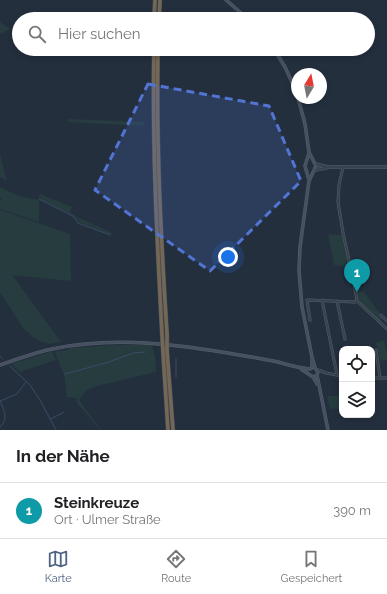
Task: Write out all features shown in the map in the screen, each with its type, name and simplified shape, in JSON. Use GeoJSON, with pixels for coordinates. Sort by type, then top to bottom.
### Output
{"type":"FeatureCollection","features":[{"type":"Feature","properties":{"kind":"highway"},"geometry":{"type":"LineString","coordinates":[[155,12],[156,0]]}},
{"type":"Feature","properties":{"kind":"highway"},"geometry":{"type":"LineString","coordinates":[[159,12],[160,0]]}},
{"type":"Feature","properties":{"kind":"highway"},"geometry":{"type":"LineString","coordinates":[[154,56],[153,135],[155,205],[164,334],[168,351],[173,430]]}},
{"type":"Feature","properties":{"kind":"highway"},"geometry":{"type":"LineString","coordinates":[[158,56],[158,151],[164,334],[163,352],[168,430]]}},
{"type":"Feature","properties":{"kind":"main road"},"geometry":{"type":"LineString","coordinates":[[226,0],[240,12]]}},
{"type":"Feature","properties":{"kind":"main road"},"geometry":{"type":"LineString","coordinates":[[278,56],[291,80]]}},
{"type":"Feature","properties":{"kind":"main road"},"geometry":{"type":"LineString","coordinates":[[300,104],[305,124],[309,152],[314,163],[314,171],[309,181],[300,247],[299,270],[302,307],[312,357],[317,369],[318,386],[328,430]]}},
{"type":"Feature","properties":{"kind":"main road"},"geometry":{"type":"LineString","coordinates":[[309,152],[305,166],[309,181]]}},
{"type":"Feature","properties":{"kind":"main road"},"geometry":{"type":"LineString","coordinates":[[307,162],[314,163]]}},
{"type":"Feature","properties":{"kind":"main road"},"geometry":{"type":"LineString","coordinates":[[306,171],[314,171]]}},
{"type":"Feature","properties":{"kind":"main road"},"geometry":{"type":"LineString","coordinates":[[0,365],[38,353],[66,347],[108,342],[136,342],[222,352],[275,361],[297,367],[317,369]]}},
{"type":"Feature","properties":{"kind":"main road"},"geometry":{"type":"LineString","coordinates":[[310,374],[312,357]]}},
{"type":"Feature","properties":{"kind":"main road"},"geometry":{"type":"LineString","coordinates":[[297,367],[313,376],[318,386]]}},
{"type":"Feature","properties":{"kind":"main road"},"geometry":{"type":"LineString","coordinates":[[313,376],[317,375]]}},
{"type":"Feature","properties":{"kind":"street"},"geometry":{"type":"LineString","coordinates":[[314,163],[328,167],[387,167]]}},
{"type":"Feature","properties":{"kind":"street"},"geometry":{"type":"LineString","coordinates":[[314,171],[328,167]]}},
{"type":"Feature","properties":{"kind":"street"},"geometry":{"type":"LineString","coordinates":[[342,167],[338,194],[341,222],[357,301],[387,329]]}},
{"type":"Feature","properties":{"kind":"street"},"geometry":{"type":"LineString","coordinates":[[310,320],[307,300],[357,301]]}},
{"type":"Feature","properties":{"kind":"street"},"geometry":{"type":"LineString","coordinates":[[317,369],[326,373],[337,375],[322,300]]}},
{"type":"Feature","properties":{"kind":"street"},"geometry":{"type":"LineString","coordinates":[[337,301],[345,339]]}},
{"type":"Feature","properties":{"kind":"street"},"geometry":{"type":"LineString","coordinates":[[381,315],[387,321]]}},
{"type":"Feature","properties":{"kind":"street"},"geometry":{"type":"LineString","coordinates":[[376,350],[380,378]]}},
{"type":"Feature","properties":{"kind":"street"},"geometry":{"type":"LineString","coordinates":[[317,375],[326,373]]}},
{"type":"Feature","properties":{"kind":"street"},"geometry":{"type":"LineString","coordinates":[[375,378],[387,378]]}},
{"type":"Feature","properties":{"kind":"highlighted area"},"geometry":{"type":"Polygon","coordinates":[[[148,84],[269,106],[301,181],[210,271],[95,190],[148,84]]]}},
{"type":"Feature","properties":{"kind":"green space"},"geometry":{"type":"Polygon","coordinates":[[[0,22],[10,29],[0,34],[0,22]]]}},
{"type":"Feature","properties":{"kind":"green space"},"geometry":{"type":"Polygon","coordinates":[[[68,119],[144,122],[144,126],[68,122],[68,119]]]}},
{"type":"Feature","properties":{"kind":"green space"},"geometry":{"type":"Polygon","coordinates":[[[0,154],[7,181],[0,177],[0,154]]]}},
{"type":"Feature","properties":{"kind":"green space"},"geometry":{"type":"Polygon","coordinates":[[[0,187],[19,196],[39,200],[39,222],[0,209],[0,200],[3,201],[0,198],[0,187]]]}},
{"type":"Feature","properties":{"kind":"green space"},"geometry":{"type":"Polygon","coordinates":[[[40,194],[72,207],[70,212],[77,217],[112,233],[111,235],[79,222],[73,215],[39,199],[40,194]]]}},
{"type":"Feature","properties":{"kind":"green space"},"geometry":{"type":"Polygon","coordinates":[[[0,210],[70,234],[71,281],[10,275],[13,276],[61,342],[50,344],[44,343],[33,337],[23,328],[0,292],[0,210]]]}},
{"type":"Feature","properties":{"kind":"green space"},"geometry":{"type":"Polygon","coordinates":[[[328,234],[342,235],[349,267],[334,265],[328,234]]]}},
{"type":"Feature","properties":{"kind":"green space"},"geometry":{"type":"Polygon","coordinates":[[[357,291],[364,292],[381,315],[382,323],[359,302],[357,291]]]}},
{"type":"Feature","properties":{"kind":"green space"},"geometry":{"type":"Polygon","coordinates":[[[384,340],[387,360],[380,361],[376,343],[384,340]]]}},
{"type":"Feature","properties":{"kind":"green space"},"geometry":{"type":"Polygon","coordinates":[[[114,345],[152,345],[155,357],[156,372],[97,386],[84,393],[79,400],[100,430],[78,404],[76,398],[67,397],[64,375],[55,353],[56,351],[69,350],[70,348],[114,345]]]}},
{"type":"Feature","properties":{"kind":"green space"},"geometry":{"type":"Polygon","coordinates":[[[52,351],[56,360],[20,372],[11,364],[52,351]]]}},
{"type":"Feature","properties":{"kind":"green space"},"geometry":{"type":"Polygon","coordinates":[[[327,396],[339,396],[339,408],[330,409],[327,396]]]}},
{"type":"Feature","properties":{"kind":"waterway"},"geometry":{"type":"LineString","coordinates":[[39,199],[73,216],[78,223],[110,235]]}},
{"type":"Feature","properties":{"kind":"waterway"},"geometry":{"type":"LineString","coordinates":[[65,374],[109,362],[133,353],[145,352]]}},
{"type":"Feature","properties":{"kind":"waterway"},"geometry":{"type":"LineString","coordinates":[[0,356],[3,359]]}},
{"type":"Feature","properties":{"kind":"waterway"},"geometry":{"type":"LineString","coordinates":[[176,359],[176,377]]}},
{"type":"Feature","properties":{"kind":"waterway"},"geometry":{"type":"LineString","coordinates":[[10,366],[30,385],[56,430]]}},
{"type":"Feature","properties":{"kind":"waterway"},"geometry":{"type":"LineString","coordinates":[[0,427],[5,418],[0,401],[17,394],[26,382]]}},
{"type":"Feature","properties":{"kind":"waterway"},"geometry":{"type":"LineString","coordinates":[[51,419],[64,412]]}},
{"type":"Feature","properties":{"kind":"place","name":"Steinkreuze"},"geometry":{"type":"Point","coordinates":[357,292]}}]}
